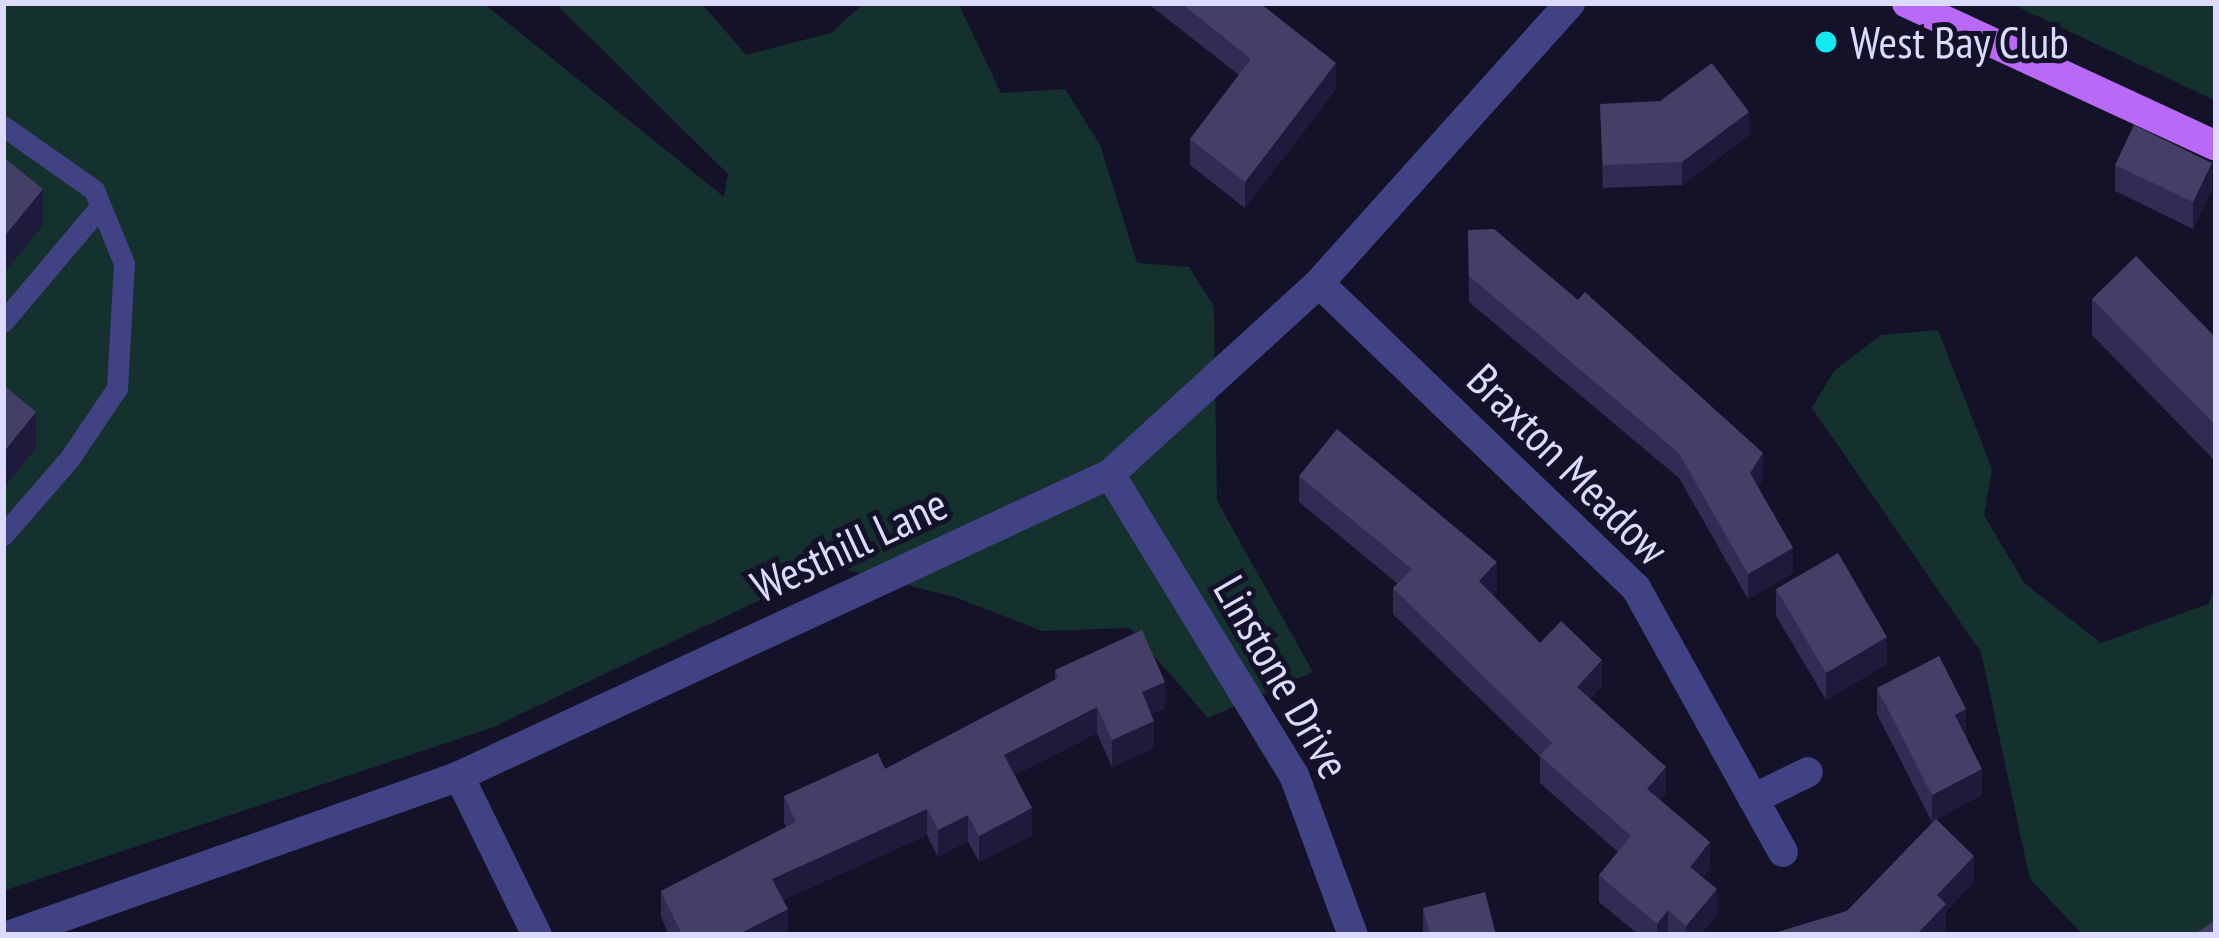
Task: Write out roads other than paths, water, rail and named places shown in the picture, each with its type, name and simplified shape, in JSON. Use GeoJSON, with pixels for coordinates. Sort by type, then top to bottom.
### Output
{"type":"FeatureCollection","features":[{"type":"Feature","properties":{"kind":"main road"},"geometry":{"type":"LineString","coordinates":[[1907,3],[2216,146]]}},
{"type":"Feature","properties":{"kind":"street","name":"Westhill Lane"},"geometry":{"type":"LineString","coordinates":[[10,935],[459,776],[1110,473],[1319,283],[1570,3]]}},
{"type":"Feature","properties":{"kind":"street","name":"Braxton Meadow"},"geometry":{"type":"LineString","coordinates":[[1319,283],[1636,588],[1783,852]]}},
{"type":"Feature","properties":{"kind":"street","name":"Linstone Drive"},"geometry":{"type":"LineString","coordinates":[[1110,473],[1294,776],[1353,935]]}},
{"type":"Feature","properties":{"kind":"street"},"geometry":{"type":"LineString","coordinates":[[1753,800],[1808,772]]}},
{"type":"Feature","properties":{"kind":"street"},"geometry":{"type":"LineString","coordinates":[[459,776],[537,935]]}},
{"type":"Feature","properties":{"kind":"lane"},"geometry":{"type":"LineString","coordinates":[[3,126],[94,190],[124,263],[117,388],[70,458],[3,535]]}},
{"type":"Feature","properties":{"kind":"lane"},"geometry":{"type":"LineString","coordinates":[[3,322],[100,207]]}},
{"type":"Feature","properties":{"kind":"place","name":"West Bay Club"},"geometry":{"type":"Point","coordinates":[1826,42]}}]}
